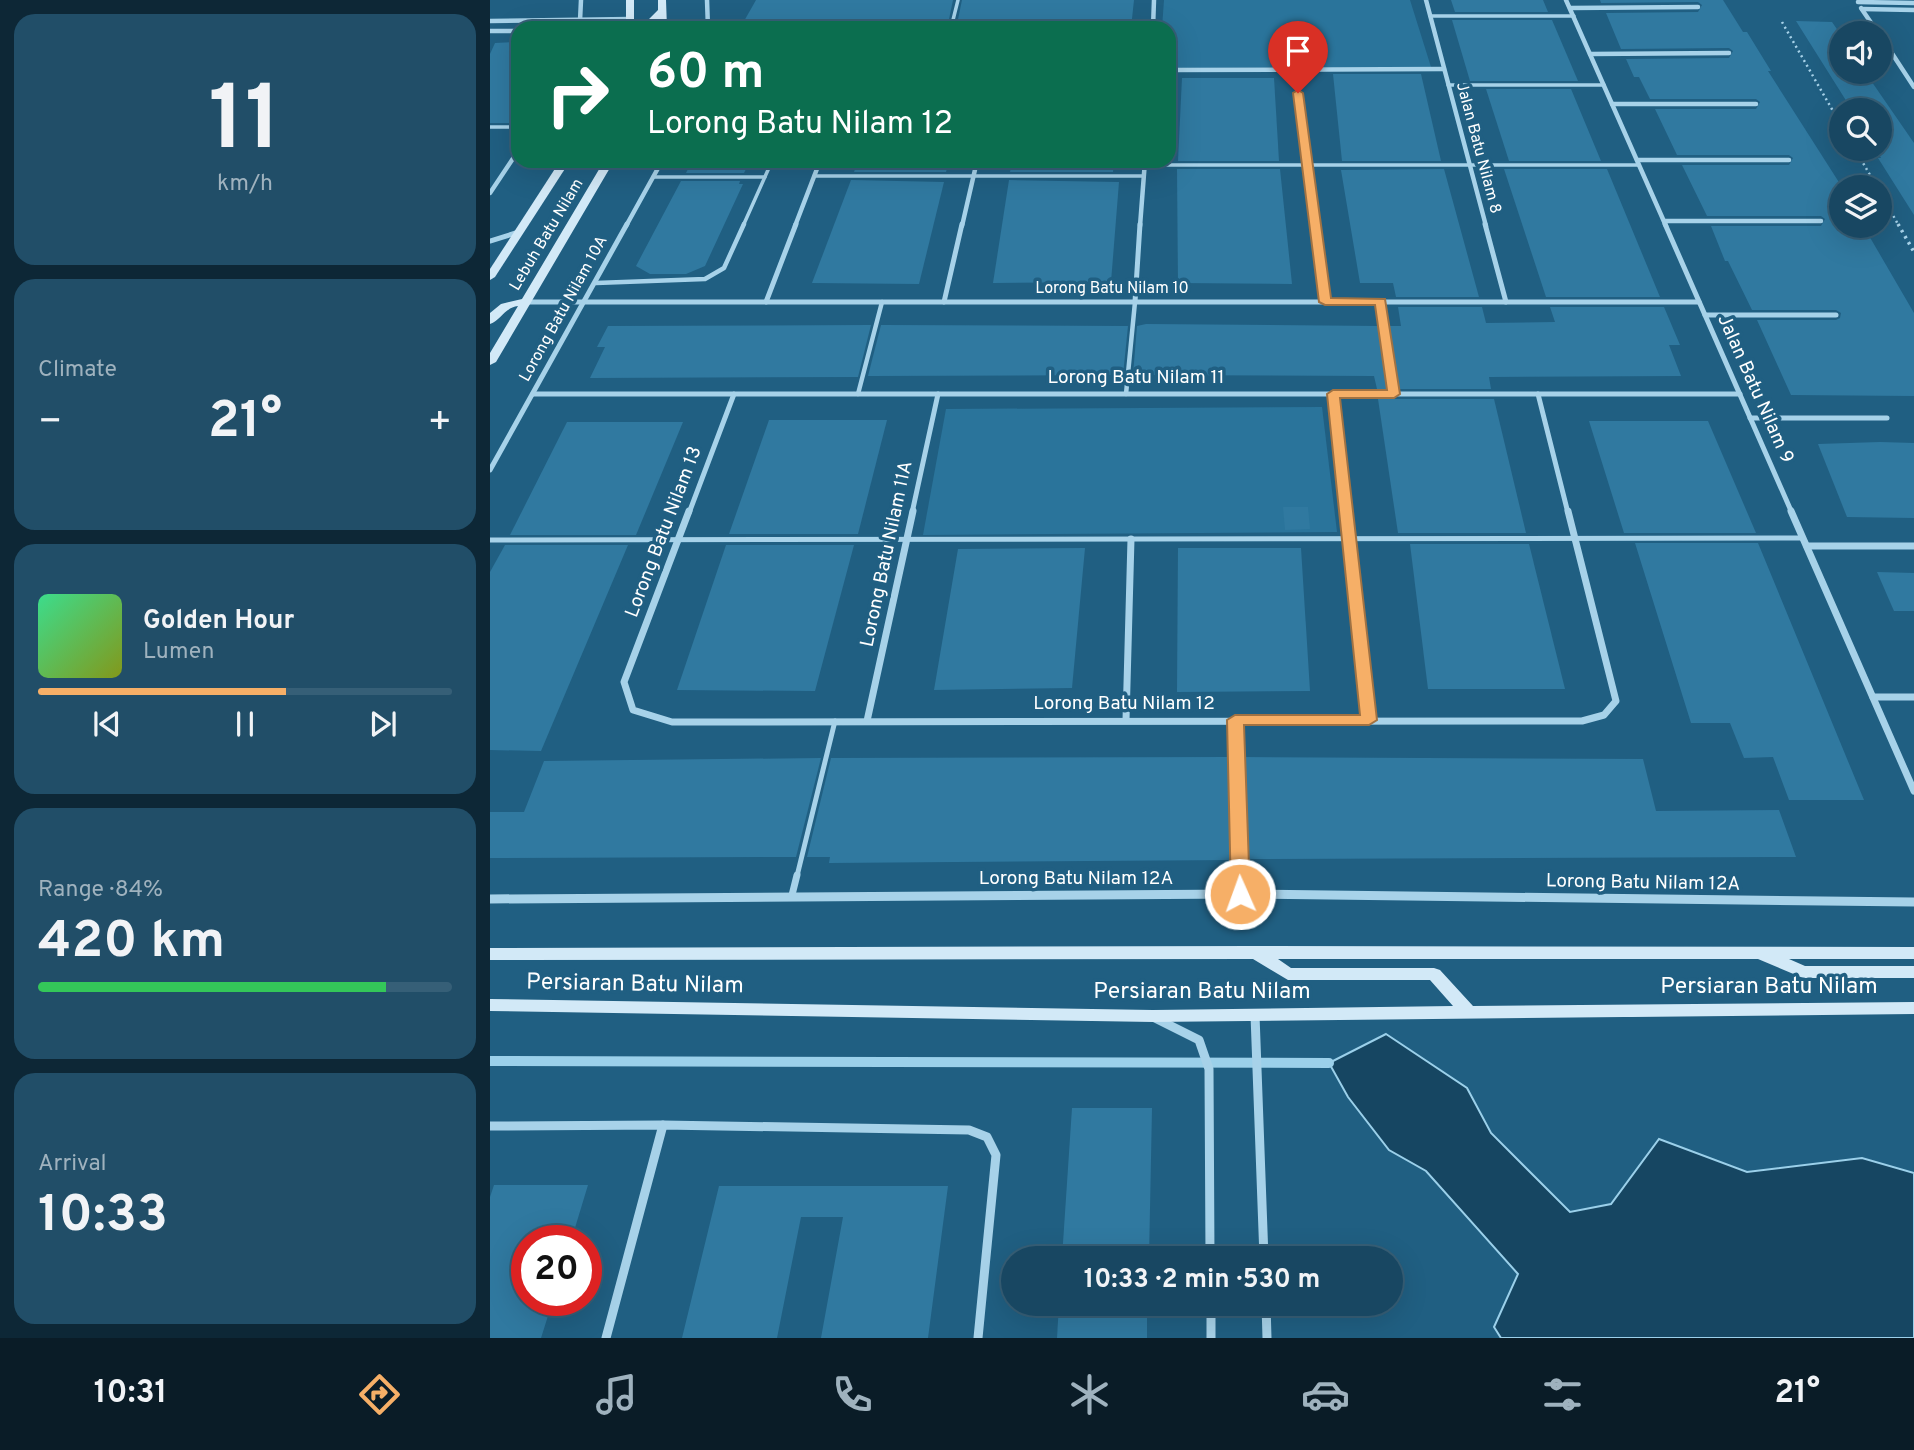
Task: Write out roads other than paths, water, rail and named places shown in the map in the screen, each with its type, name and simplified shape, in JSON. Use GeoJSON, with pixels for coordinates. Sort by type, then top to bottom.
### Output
{"type":"FeatureCollection","features":[{"type":"Feature","properties":{"kind":"main road"},"geometry":{"type":"LineString","coordinates":[[630,0],[630,21]]}},
{"type":"Feature","properties":{"kind":"main road"},"geometry":{"type":"LineString","coordinates":[[662,0],[663,21]]}},
{"type":"Feature","properties":{"kind":"main road"},"geometry":{"type":"LineString","coordinates":[[652,21],[662,11]]}},
{"type":"Feature","properties":{"kind":"main road","name":"Lebuh Batu Nilam"},"geometry":{"type":"LineString","coordinates":[[490,277],[561,168]]}},
{"type":"Feature","properties":{"kind":"main road","name":"Lebuh Batu Nilam"},"geometry":{"type":"LineString","coordinates":[[490,362],[605,168]]}},
{"type":"Feature","properties":{"kind":"main road"},"geometry":{"type":"LineString","coordinates":[[490,321],[501,307],[510,302],[526,302]]}},
{"type":"Feature","properties":{"kind":"main road"},"geometry":{"type":"LineString","coordinates":[[1254,952],[1288,974],[1434,974],[1467,1011]]}},
{"type":"Feature","properties":{"kind":"main road"},"geometry":{"type":"LineString","coordinates":[[1760,953],[1802,972],[1914,972]]}},
{"type":"Feature","properties":{"kind":"main road","name":"Persiaran Batu Nilam"},"geometry":{"type":"LineString","coordinates":[[490,954],[1914,953]]}},
{"type":"Feature","properties":{"kind":"main road","name":"Persiaran Batu Nilam"},"geometry":{"type":"LineString","coordinates":[[490,1005],[1153,1016],[1914,1008]]}},
{"type":"Feature","properties":{"kind":"street"},"geometry":{"type":"LineString","coordinates":[[490,21],[580,21],[581,0]]}},
{"type":"Feature","properties":{"kind":"street"},"geometry":{"type":"LineString","coordinates":[[707,0],[708,21]]}},
{"type":"Feature","properties":{"kind":"street"},"geometry":{"type":"LineString","coordinates":[[1153,21],[1154,0]]}},
{"type":"Feature","properties":{"kind":"street","name":"Jalan Batu Nilam 8"},"geometry":{"type":"LineString","coordinates":[[1426,0],[1506,302]]}},
{"type":"Feature","properties":{"kind":"street","name":"Jalan Batu Nilam 9"},"geometry":{"type":"LineString","coordinates":[[1566,0],[1914,791]]}},
{"type":"Feature","properties":{"kind":"street"},"geometry":{"type":"LineString","coordinates":[[1857,1],[1914,3]]}},
{"type":"Feature","properties":{"kind":"street"},"geometry":{"type":"LineString","coordinates":[[1857,1],[1870,21]]}},
{"type":"Feature","properties":{"kind":"street"},"geometry":{"type":"LineString","coordinates":[[1570,8],[1698,8]]}},
{"type":"Feature","properties":{"kind":"street"},"geometry":{"type":"LineString","coordinates":[[1862,9],[1914,9]]}},
{"type":"Feature","properties":{"kind":"street"},"geometry":{"type":"LineString","coordinates":[[490,31],[511,30]]}},
{"type":"Feature","properties":{"kind":"street"},"geometry":{"type":"LineString","coordinates":[[1590,54],[1728,53]]}},
{"type":"Feature","properties":{"kind":"street"},"geometry":{"type":"LineString","coordinates":[[1892,54],[1914,87]]}},
{"type":"Feature","properties":{"kind":"street"},"geometry":{"type":"LineString","coordinates":[[1295,69],[1325,302]]}},
{"type":"Feature","properties":{"kind":"street"},"geometry":{"type":"LineString","coordinates":[[1176,70],[1444,69]]}},
{"type":"Feature","properties":{"kind":"street"},"geometry":{"type":"LineString","coordinates":[[1612,104],[1756,104]]}},
{"type":"Feature","properties":{"kind":"street"},"geometry":{"type":"LineString","coordinates":[[1638,162],[1790,160]]}},
{"type":"Feature","properties":{"kind":"street"},"geometry":{"type":"LineString","coordinates":[[490,193],[511,161]]}},
{"type":"Feature","properties":{"kind":"street","name":"Lorong Batu Nilam 10A"},"geometry":{"type":"LineString","coordinates":[[490,470],[586,302],[658,168]]}},
{"type":"Feature","properties":{"kind":"street"},"geometry":{"type":"LineString","coordinates":[[766,302],[817,168]]}},
{"type":"Feature","properties":{"kind":"street"},"geometry":{"type":"LineString","coordinates":[[944,302],[975,168]]}},
{"type":"Feature","properties":{"kind":"street"},"geometry":{"type":"LineString","coordinates":[[1135,302],[1144,168]]}},
{"type":"Feature","properties":{"kind":"street"},"geometry":{"type":"LineString","coordinates":[[1664,221],[1821,221]]}},
{"type":"Feature","properties":{"kind":"street"},"geometry":{"type":"LineString","coordinates":[[490,241],[520,232]]}},
{"type":"Feature","properties":{"kind":"street","name":"Lorong Batu Nilam 10"},"geometry":{"type":"LineString","coordinates":[[526,302],[1699,302]]}},
{"type":"Feature","properties":{"kind":"street"},"geometry":{"type":"LineString","coordinates":[[1705,315],[1836,315]]}},
{"type":"Feature","properties":{"kind":"street","name":"Lorong Batu Nilam 11"},"geometry":{"type":"LineString","coordinates":[[533,394],[1740,394]]}},
{"type":"Feature","properties":{"kind":"street","name":"Lorong Batu Nilam 13"},"geometry":{"type":"LineString","coordinates":[[624,682],[734,394]]}},
{"type":"Feature","properties":{"kind":"street","name":"Lorong Batu Nilam 11A"},"geometry":{"type":"LineString","coordinates":[[867,721],[937,394]]}},
{"type":"Feature","properties":{"kind":"street"},"geometry":{"type":"LineString","coordinates":[[1333,394],[1369,720]]}},
{"type":"Feature","properties":{"kind":"street","name":"Lorong Batu Nilam 12"},"geometry":{"type":"LineString","coordinates":[[624,682],[633,710],[671,722],[1582,721],[1604,715],[1616,701],[1538,394]]}},
{"type":"Feature","properties":{"kind":"street"},"geometry":{"type":"LineString","coordinates":[[1750,418],[1887,418]]}},
{"type":"Feature","properties":{"kind":"street"},"geometry":{"type":"LineString","coordinates":[[1125,720],[1131,539]]}},
{"type":"Feature","properties":{"kind":"street"},"geometry":{"type":"LineString","coordinates":[[1807,546],[1914,546]]}},
{"type":"Feature","properties":{"kind":"street"},"geometry":{"type":"LineString","coordinates":[[1873,697],[1914,697]]}},
{"type":"Feature","properties":{"kind":"street","name":"Lorong Batu Nilam 12A"},"geometry":{"type":"LineString","coordinates":[[490,899],[1240,894],[1914,902]]}},
{"type":"Feature","properties":{"kind":"street"},"geometry":{"type":"LineString","coordinates":[[1255,1015],[1264,1246]]}},
{"type":"Feature","properties":{"kind":"street"},"geometry":{"type":"LineString","coordinates":[[1153,1016],[1199,1040],[1209,1069],[1210,1246]]}},
{"type":"Feature","properties":{"kind":"street"},"geometry":{"type":"LineString","coordinates":[[490,1126],[663,1125],[969,1130],[987,1137],[996,1155],[978,1338]]}},
{"type":"Feature","properties":{"kind":"street"},"geometry":{"type":"LineString","coordinates":[[606,1338],[663,1125]]}},
{"type":"Feature","properties":{"kind":"street"},"geometry":{"type":"LineString","coordinates":[[1211,1316],[1211,1338]]}},
{"type":"Feature","properties":{"kind":"street"},"geometry":{"type":"LineString","coordinates":[[1266,1316],[1267,1338]]}},
{"type":"Feature","properties":{"kind":"lane"},"geometry":{"type":"LineString","coordinates":[[953,21],[958,0]]}},
{"type":"Feature","properties":{"kind":"lane"},"geometry":{"type":"LineString","coordinates":[[1430,16],[1573,16]]}},
{"type":"Feature","properties":{"kind":"lane"},"geometry":{"type":"LineString","coordinates":[[1448,85],[1604,85]]}},
{"type":"Feature","properties":{"kind":"lane"},"geometry":{"type":"LineString","coordinates":[[490,127],[511,127]]}},
{"type":"Feature","properties":{"kind":"lane"},"geometry":{"type":"LineString","coordinates":[[1176,163],[1470,165],[1638,162]]}},
{"type":"Feature","properties":{"kind":"lane"},"geometry":{"type":"LineString","coordinates":[[596,283],[705,279],[724,268],[769,168]]}},
{"type":"Feature","properties":{"kind":"lane"},"geometry":{"type":"LineString","coordinates":[[814,176],[1144,176]]}},
{"type":"Feature","properties":{"kind":"lane"},"geometry":{"type":"LineString","coordinates":[[653,177],[765,177]]}},
{"type":"Feature","properties":{"kind":"lane"},"geometry":{"type":"LineString","coordinates":[[858,394],[881,302]]}},
{"type":"Feature","properties":{"kind":"lane"},"geometry":{"type":"LineString","coordinates":[[1126,394],[1135,302]]}},
{"type":"Feature","properties":{"kind":"lane"},"geometry":{"type":"LineString","coordinates":[[1380,302],[1394,394]]}},
{"type":"Feature","properties":{"kind":"lane"},"geometry":{"type":"LineString","coordinates":[[490,540],[1803,538]]}},
{"type":"Feature","properties":{"kind":"lane"},"geometry":{"type":"LineString","coordinates":[[1235,720],[1240,894]]}},
{"type":"Feature","properties":{"kind":"lane"},"geometry":{"type":"LineString","coordinates":[[792,895],[835,721]]}},
{"type":"Feature","properties":{"kind":"waterway"},"geometry":{"type":"LineString","coordinates":[[490,1061],[1329,1063]]}}]}
